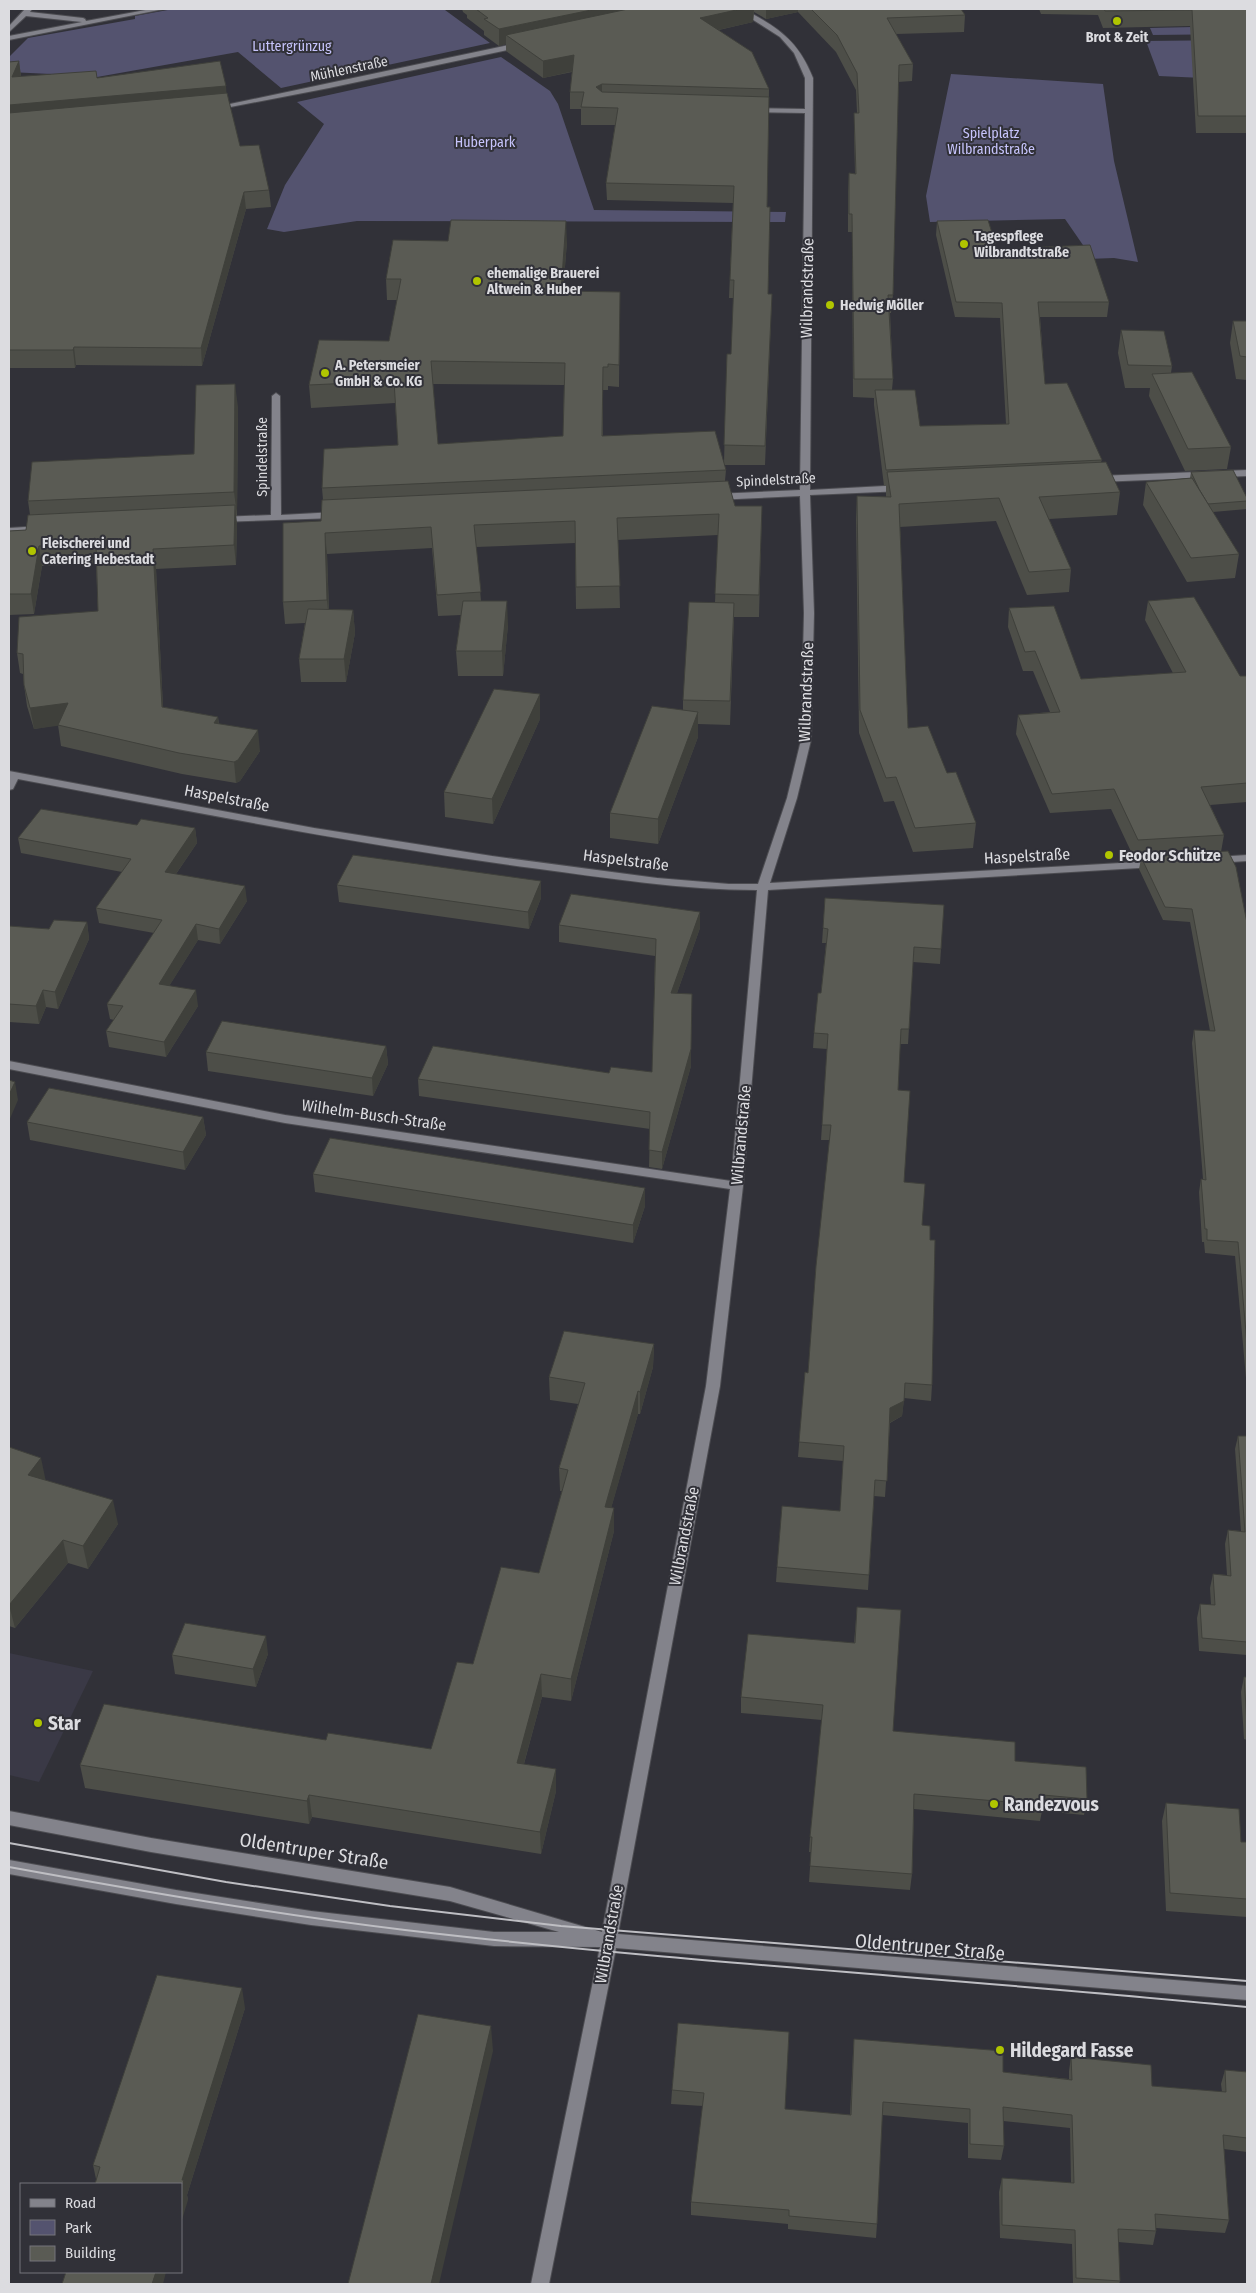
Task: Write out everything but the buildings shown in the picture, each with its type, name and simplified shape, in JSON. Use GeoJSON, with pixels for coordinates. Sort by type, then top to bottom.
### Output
{"type":"FeatureCollection","features":[{"type":"Feature","properties":{"kind":"street"},"geometry":{"type":"LineString","coordinates":[[9,38],[161,9]]}},
{"type":"Feature","properties":{"kind":"street","name":"Wilbrandstraße"},"geometry":{"type":"LineString","coordinates":[[540,2284],[608,1940],[713,1386],[737,1186],[763,887],[792,798],[806,740],[808,613],[805,492],[809,78],[803,57],[790,41],[772,27],[740,9]]}},
{"type":"Feature","properties":{"kind":"street"},"geometry":{"type":"LineString","coordinates":[[9,30],[27,11],[95,22]]}},
{"type":"Feature","properties":{"kind":"street","name":"Mühlenstraße"},"geometry":{"type":"LineString","coordinates":[[210,108],[329,86],[535,42]]}},
{"type":"Feature","properties":{"kind":"street"},"geometry":{"type":"LineString","coordinates":[[746,110],[809,111]]}},
{"type":"Feature","properties":{"kind":"street","name":"Spindelstraße"},"geometry":{"type":"LineString","coordinates":[[276,396],[276,518]]}},
{"type":"Feature","properties":{"kind":"street"},"geometry":{"type":"LineString","coordinates":[[1085,480],[1247,473]]}},
{"type":"Feature","properties":{"kind":"street","name":"Spindelstraße"},"geometry":{"type":"LineString","coordinates":[[701,498],[913,488]]}},
{"type":"Feature","properties":{"kind":"street","name":"Spindelstraße"},"geometry":{"type":"LineString","coordinates":[[206,521],[348,514]]}},
{"type":"Feature","properties":{"kind":"street"},"geometry":{"type":"LineString","coordinates":[[9,531],[48,529]]}},
{"type":"Feature","properties":{"kind":"street"},"geometry":{"type":"LineString","coordinates":[[9,787],[12,774]]}},
{"type":"Feature","properties":{"kind":"street","name":"Haspelstraße"},"geometry":{"type":"LineString","coordinates":[[12,774],[314,831],[492,859],[657,881],[729,887],[763,887],[1170,863]]}},
{"type":"Feature","properties":{"kind":"street"},"geometry":{"type":"LineString","coordinates":[[1208,861],[1247,858]]}},
{"type":"Feature","properties":{"kind":"street","name":"Wilhelm-Busch-Straße"},"geometry":{"type":"LineString","coordinates":[[9,1065],[285,1119],[737,1186]]}},
{"type":"Feature","properties":{"kind":"street","name":"Oldentruper Straße"},"geometry":{"type":"LineString","coordinates":[[9,1818],[151,1845],[450,1894],[608,1940]]}},
{"type":"Feature","properties":{"kind":"street","name":"Oldentruper Straße"},"geometry":{"type":"LineString","coordinates":[[9,1867],[176,1897],[358,1924],[494,1939],[608,1940],[1247,1993]]}},
{"type":"Feature","properties":{"kind":"shaded area","name":"Star"},"geometry":{"type":"Polygon","coordinates":[[[9,1653],[93,1671],[39,1782],[9,1775],[9,1653]]]}},
{"type":"Feature","properties":{"kind":"green space","name":"Luttergrünzug"},"geometry":{"type":"Polygon","coordinates":[[[173,9],[449,9],[445,10],[490,43],[281,88],[238,52],[52,85],[51,74],[9,72],[9,57],[28,38],[135,19],[135,16],[173,9]]]}},
{"type":"Feature","properties":{"kind":"green space"},"geometry":{"type":"Polygon","coordinates":[[[1236,26],[1239,34],[1153,35],[1150,28],[1236,26]]]}},
{"type":"Feature","properties":{"kind":"green space"},"geometry":{"type":"Polygon","coordinates":[[[1235,40],[1247,80],[1159,76],[1146,41],[1235,40]]]}},
{"type":"Feature","properties":{"kind":"green space","name":"Luttergrünzug"},"geometry":{"type":"Polygon","coordinates":[[[501,57],[550,91],[558,104],[594,210],[786,212],[785,222],[357,221],[284,232],[267,229],[285,185],[324,124],[297,102],[501,57]]]}},
{"type":"Feature","properties":{"kind":"green space","name":"Spielplatz Wilbrandstraße"},"geometry":{"type":"Polygon","coordinates":[[[951,74],[1103,84],[1114,161],[1138,262],[1114,258],[1087,259],[1085,248],[1065,219],[930,222],[926,196],[951,74]]]}},
{"type":"Feature","properties":{"kind":"tram line"},"geometry":{"type":"LineString","coordinates":[[9,1843],[226,1882],[390,1906],[561,1926],[1247,1981]]}},
{"type":"Feature","properties":{"kind":"tram line"},"geometry":{"type":"LineString","coordinates":[[9,1867],[207,1902],[306,1917],[510,1942],[1247,2007]]}},
{"type":"Feature","properties":{"kind":"place","name":"Brot & Zeit"},"geometry":{"type":"Point","coordinates":[1117,21]}},
{"type":"Feature","properties":{"kind":"place","name":"Tagespflege Wilbrandtstraße"},"geometry":{"type":"Point","coordinates":[964,244]}},
{"type":"Feature","properties":{"kind":"place","name":"ehemalige Brauerei Altwein & Huber"},"geometry":{"type":"Point","coordinates":[477,281]}},
{"type":"Feature","properties":{"kind":"place","name":"Hedwig Möller"},"geometry":{"type":"Point","coordinates":[830,305]}},
{"type":"Feature","properties":{"kind":"place","name":"A. Petersmeier GmbH & Co. KG"},"geometry":{"type":"Point","coordinates":[325,373]}},
{"type":"Feature","properties":{"kind":"place","name":"Fleischerei und Catering Hebestadt"},"geometry":{"type":"Point","coordinates":[32,551]}},
{"type":"Feature","properties":{"kind":"place","name":"Feodor Schütze"},"geometry":{"type":"Point","coordinates":[1109,855]}},
{"type":"Feature","properties":{"kind":"place","name":"Star"},"geometry":{"type":"Point","coordinates":[38,1723]}},
{"type":"Feature","properties":{"kind":"place","name":"Randezvous"},"geometry":{"type":"Point","coordinates":[994,1804]}},
{"type":"Feature","properties":{"kind":"place","name":"Hildegard Fasse"},"geometry":{"type":"Point","coordinates":[1000,2050]}},
{"type":"Feature","properties":{"kind":"park label","name":"Huberpark"},"geometry":{"type":"Point","coordinates":[485,142]}}]}
